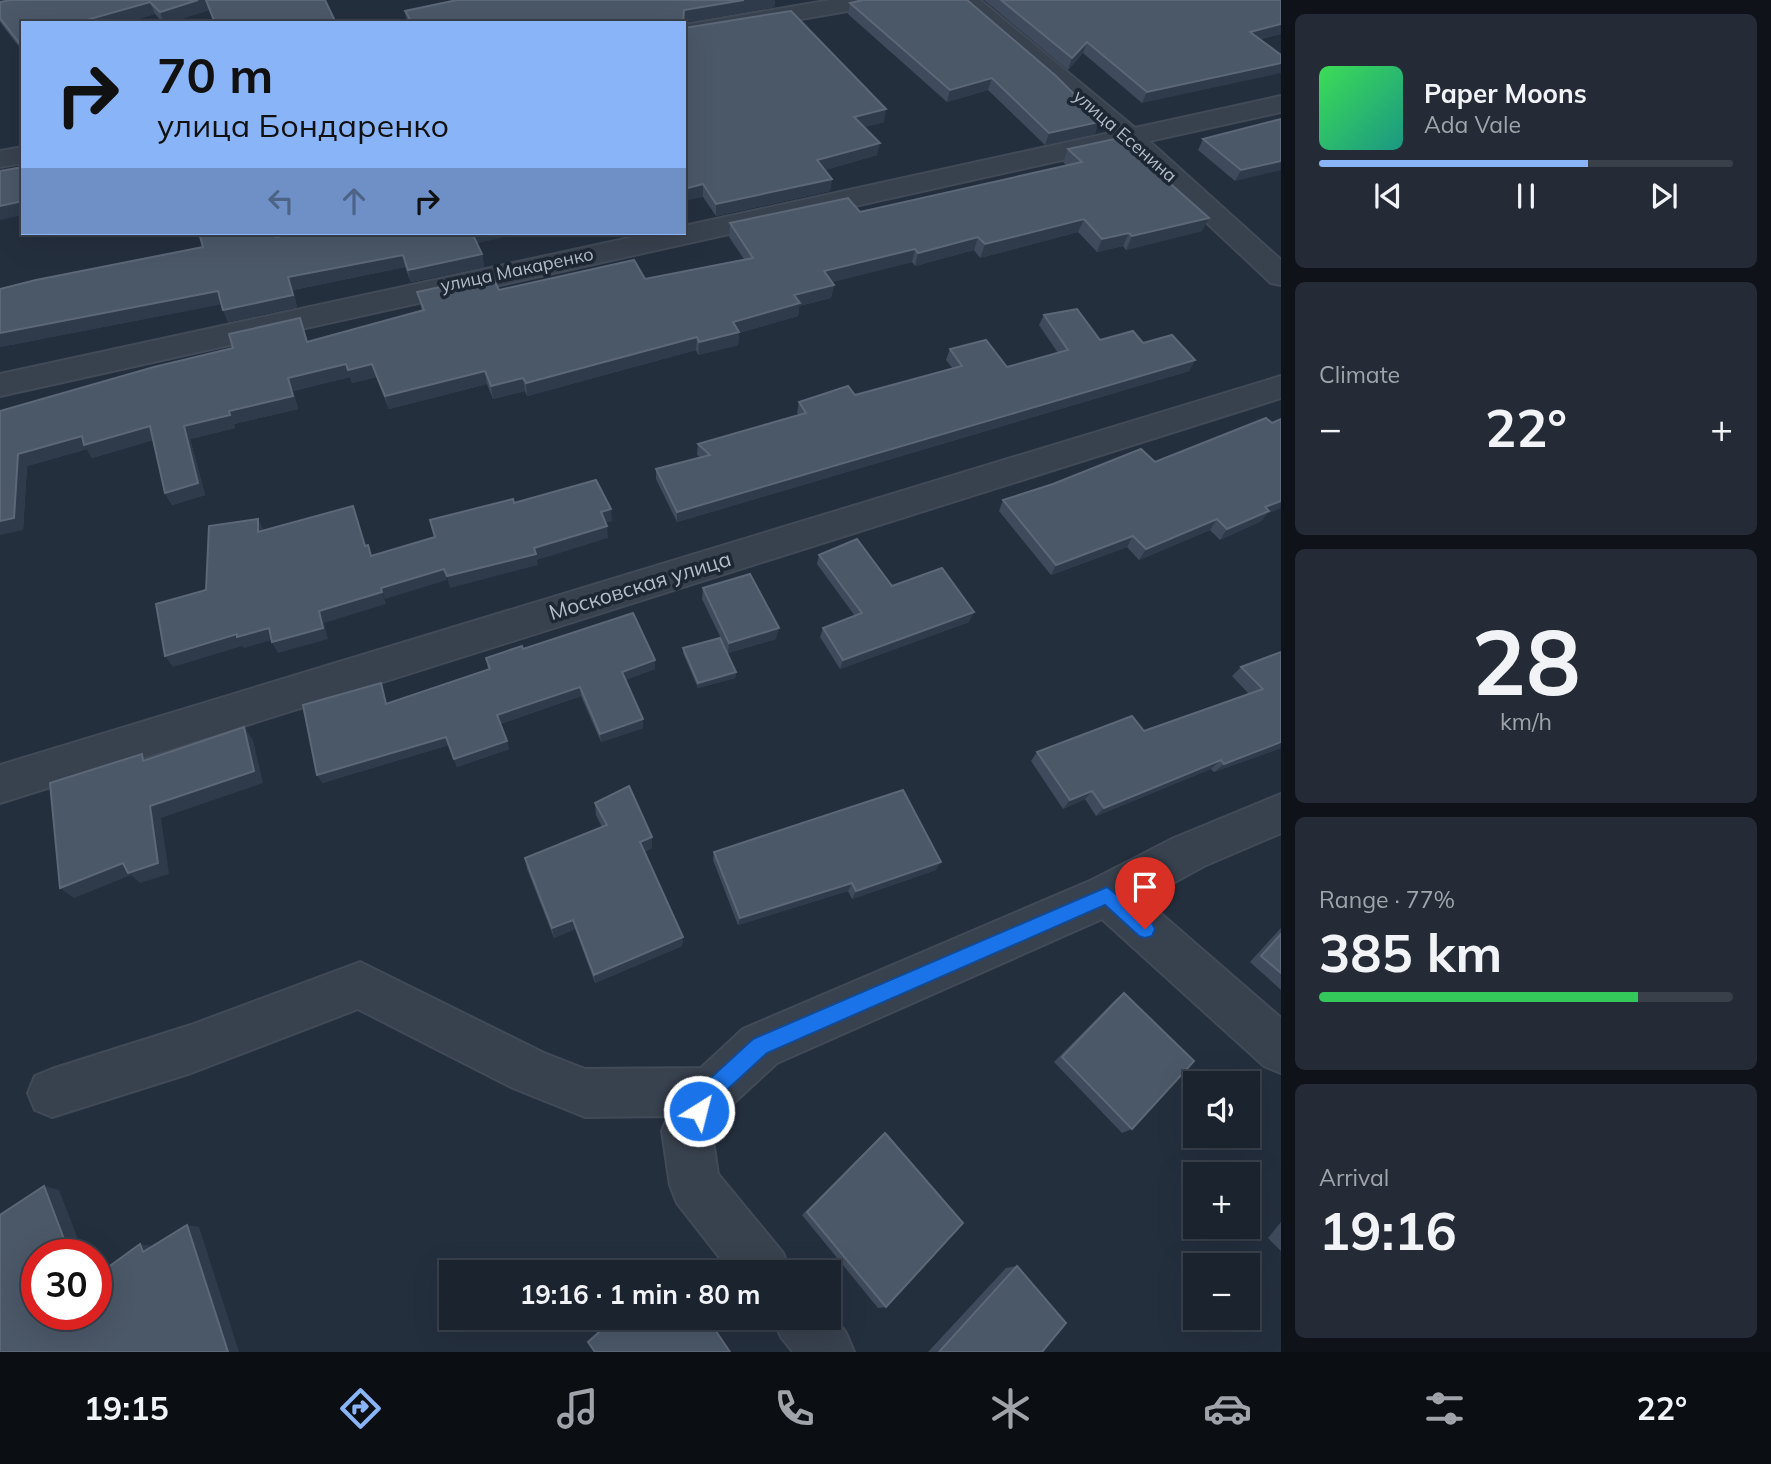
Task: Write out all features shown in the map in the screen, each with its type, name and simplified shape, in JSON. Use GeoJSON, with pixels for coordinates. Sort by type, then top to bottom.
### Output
{"type":"FeatureCollection","features":[{"type":"Feature","properties":{"kind":"street"},"geometry":{"type":"LineString","coordinates":[[686,32],[871,0]]}},
{"type":"Feature","properties":{"kind":"street","name":"улица Есенина"},"geometry":{"type":"LineString","coordinates":[[966,0],[1129,136],[1281,276]]}},
{"type":"Feature","properties":{"kind":"street","name":"улица Макаренко"},"geometry":{"type":"LineString","coordinates":[[686,234],[1281,104]]}},
{"type":"Feature","properties":{"kind":"street"},"geometry":{"type":"LineString","coordinates":[[0,159],[21,155]]}},
{"type":"Feature","properties":{"kind":"street","name":"улица Макаренко"},"geometry":{"type":"LineString","coordinates":[[0,385],[680,235]]}},
{"type":"Feature","properties":{"kind":"street","name":"Московская улица"},"geometry":{"type":"LineString","coordinates":[[0,784],[1281,387]]}},
{"type":"Feature","properties":{"kind":"street"},"geometry":{"type":"LineString","coordinates":[[754,1260],[695,1185],[687,1130],[710,1092],[760,1046],[1107,895],[1189,852],[1281,813]]}},
{"type":"Feature","properties":{"kind":"street"},"geometry":{"type":"LineString","coordinates":[[1107,895],[1281,1049]]}},
{"type":"Feature","properties":{"kind":"street"},"geometry":{"type":"LineString","coordinates":[[52,1093],[191,1049],[360,985],[530,1071],[585,1093],[710,1092]]}},
{"type":"Feature","properties":{"kind":"street"},"geometry":{"type":"LineString","coordinates":[[810,1330],[827,1352]]}},
{"type":"Feature","properties":{"kind":"building"},"geometry":{"type":"Polygon","coordinates":[[[198,0],[160,12],[150,2],[83,21],[21,21],[21,45],[0,18],[0,2],[198,0]]]}},
{"type":"Feature","properties":{"kind":"building"},"geometry":{"type":"Polygon","coordinates":[[[206,0],[325,0],[335,21],[214,21],[206,0]]]}},
{"type":"Feature","properties":{"kind":"building"},"geometry":{"type":"Polygon","coordinates":[[[457,0],[744,0],[684,10],[683,21],[411,21],[405,11],[457,0]]]}},
{"type":"Feature","properties":{"kind":"building"},"geometry":{"type":"Polygon","coordinates":[[[863,0],[967,0],[1056,76],[1085,105],[1080,106],[1099,122],[1049,133],[992,78],[950,90],[850,3],[863,0]]]}},
{"type":"Feature","properties":{"kind":"building"},"geometry":{"type":"Polygon","coordinates":[[[1001,0],[1281,0],[1281,24],[1250,32],[1281,55],[1281,63],[1147,92],[1087,42],[1072,58],[1001,0]]]}},
{"type":"Feature","properties":{"kind":"building"},"geometry":{"type":"Polygon","coordinates":[[[791,11],[886,109],[854,117],[880,143],[817,160],[832,179],[716,204],[703,184],[686,188],[686,28],[791,11]]]}},
{"type":"Feature","properties":{"kind":"building"},"geometry":{"type":"Polygon","coordinates":[[[1281,119],[1281,161],[1241,170],[1203,139],[1281,119]]]}},
{"type":"Feature","properties":{"kind":"building"},"geometry":{"type":"Polygon","coordinates":[[[1119,138],[1209,218],[1132,236],[1129,233],[1102,239],[1084,219],[985,244],[978,237],[918,253],[915,249],[824,271],[834,285],[794,295],[800,303],[733,322],[739,332],[699,342],[697,337],[526,383],[523,378],[491,386],[485,371],[385,396],[372,364],[348,370],[346,364],[288,378],[293,396],[229,411],[230,415],[184,426],[198,483],[165,493],[150,426],[84,445],[82,436],[18,454],[14,518],[0,521],[0,411],[154,367],[233,348],[229,334],[300,318],[307,342],[424,310],[417,292],[492,276],[499,290],[634,260],[645,279],[753,258],[730,223],[848,198],[860,212],[1082,162],[1068,149],[1119,138]]]}},
{"type":"Feature","properties":{"kind":"building"},"geometry":{"type":"Polygon","coordinates":[[[21,167],[21,201],[0,206],[0,171],[21,167]]]}},
{"type":"Feature","properties":{"kind":"building"},"geometry":{"type":"Polygon","coordinates":[[[200,235],[473,235],[482,254],[408,270],[403,255],[288,277],[293,295],[223,310],[218,291],[0,333],[0,289],[203,247],[200,235]]]}},
{"type":"Feature","properties":{"kind":"building"},"geometry":{"type":"Polygon","coordinates":[[[1077,309],[1100,340],[1133,331],[1143,343],[1172,335],[1195,360],[677,512],[656,469],[710,455],[698,444],[806,413],[799,402],[848,386],[855,395],[962,366],[950,349],[986,340],[1007,367],[1068,350],[1044,315],[1077,309]]]}},
{"type":"Feature","properties":{"kind":"building"},"geometry":{"type":"Polygon","coordinates":[[[1266,418],[1272,423],[1281,419],[1281,501],[1265,507],[1269,511],[1227,529],[1217,519],[1146,549],[1133,536],[1056,565],[1003,500],[1053,484],[1141,449],[1155,462],[1266,418]]]}},
{"type":"Feature","properties":{"kind":"building"},"geometry":{"type":"Polygon","coordinates":[[[596,480],[611,509],[601,512],[607,526],[534,548],[536,554],[447,576],[444,569],[381,588],[382,592],[319,611],[323,628],[272,642],[269,628],[237,637],[237,634],[165,656],[156,604],[206,590],[209,526],[258,519],[258,532],[353,506],[365,546],[368,545],[371,556],[435,537],[430,520],[513,499],[514,503],[596,480]]]}},
{"type":"Feature","properties":{"kind":"building"},"geometry":{"type":"Polygon","coordinates":[[[857,539],[892,586],[942,568],[974,612],[843,660],[823,628],[862,613],[819,555],[857,539]]]}},
{"type":"Feature","properties":{"kind":"building"},"geometry":{"type":"Polygon","coordinates":[[[750,574],[779,628],[729,643],[703,588],[750,574]]]}},
{"type":"Feature","properties":{"kind":"building"},"geometry":{"type":"Polygon","coordinates":[[[633,613],[655,660],[622,672],[643,719],[600,734],[580,687],[497,715],[507,741],[454,759],[446,737],[317,775],[303,705],[381,683],[386,704],[490,669],[486,658],[522,646],[523,649],[633,613]]]}},
{"type":"Feature","properties":{"kind":"building"},"geometry":{"type":"Polygon","coordinates":[[[720,638],[736,672],[698,683],[683,648],[720,638]]]}},
{"type":"Feature","properties":{"kind":"building"},"geometry":{"type":"Polygon","coordinates":[[[1281,652],[1281,742],[1224,764],[1221,760],[1104,808],[1092,791],[1070,800],[1037,752],[1132,716],[1144,731],[1263,689],[1241,667],[1281,652]]]}},
{"type":"Feature","properties":{"kind":"building"},"geometry":{"type":"Polygon","coordinates":[[[244,727],[254,771],[150,806],[158,863],[128,873],[123,863],[60,888],[50,783],[142,754],[143,761],[244,727]]]}},
{"type":"Feature","properties":{"kind":"building"},"geometry":{"type":"Polygon","coordinates":[[[629,786],[652,837],[640,842],[683,937],[594,975],[573,920],[552,928],[525,858],[607,825],[595,803],[629,786]]]}},
{"type":"Feature","properties":{"kind":"building"},"geometry":{"type":"Polygon","coordinates":[[[903,790],[941,862],[856,891],[852,883],[740,918],[714,852],[903,790]]]}},
{"type":"Feature","properties":{"kind":"building"},"geometry":{"type":"Polygon","coordinates":[[[1281,934],[1281,973],[1261,956],[1281,934]]]}},
{"type":"Feature","properties":{"kind":"building"},"geometry":{"type":"Polygon","coordinates":[[[1124,993],[1194,1061],[1132,1129],[1062,1057],[1124,993]]]}},
{"type":"Feature","properties":{"kind":"building"},"geometry":{"type":"Polygon","coordinates":[[[885,1133],[963,1223],[886,1307],[807,1212],[885,1133]]]}},
{"type":"Feature","properties":{"kind":"building"},"geometry":{"type":"Polygon","coordinates":[[[44,1186],[64,1239],[21,1239],[21,1330],[112,1330],[112,1264],[140,1244],[143,1252],[187,1225],[228,1352],[0,1352],[0,1215],[44,1186]]]}},
{"type":"Feature","properties":{"kind":"building"},"geometry":{"type":"Polygon","coordinates":[[[1017,1266],[1066,1323],[1042,1352],[939,1352],[1017,1266]]]}},
{"type":"Feature","properties":{"kind":"building"},"geometry":{"type":"Polygon","coordinates":[[[602,1330],[715,1330],[730,1352],[595,1352],[588,1342],[602,1330]]]}},
{"type":"Feature","properties":{"kind":"route"},"geometry":{"type":"LineString","coordinates":[[699,1111],[710,1092],[760,1046],[1107,895],[1145,929]]}}]}
